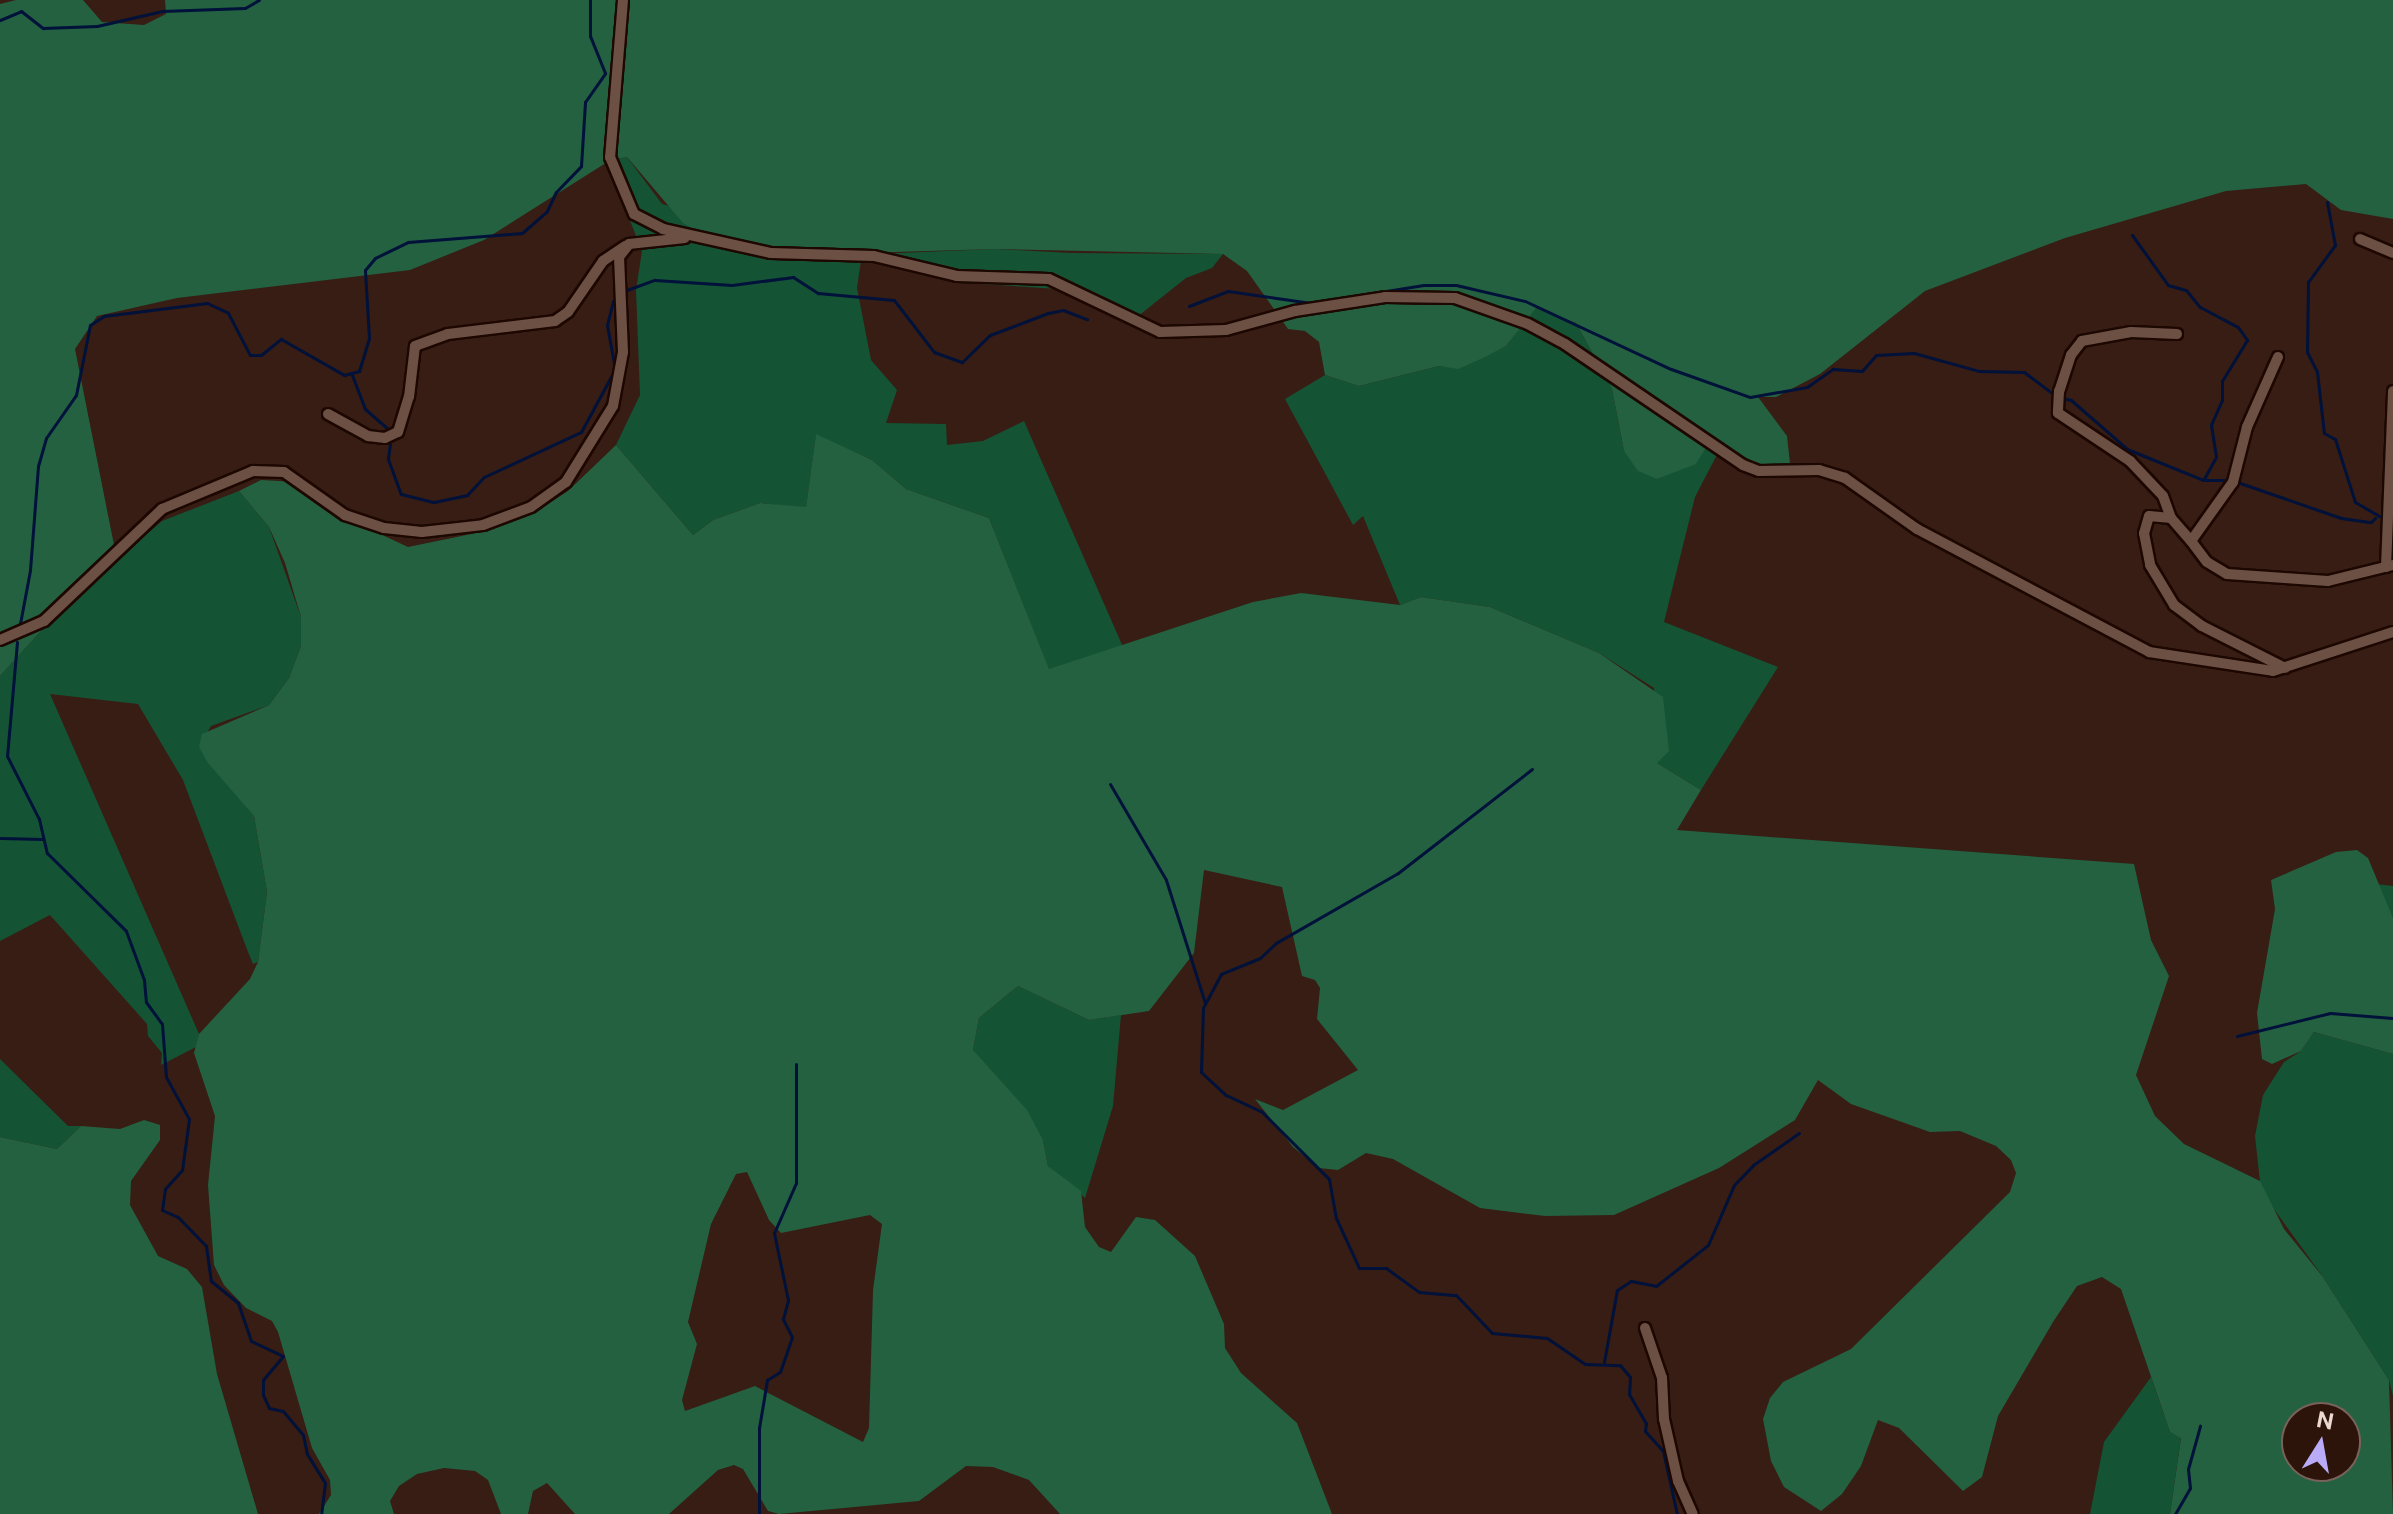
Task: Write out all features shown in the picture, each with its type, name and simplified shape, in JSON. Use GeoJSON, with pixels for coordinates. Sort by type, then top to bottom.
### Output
{"type":"FeatureCollection","features":[{"type":"Feature","properties":{"kind":"street"},"geometry":{"type":"LineString","coordinates":[[623,0],[608,129],[614,176],[634,214],[687,238],[771,253],[874,256],[957,276],[1049,279],[1160,332],[1226,330],[1295,311],[1385,297],[1465,300],[1565,344],[1743,465],[1759,471],[1819,470],[1845,478],[1917,529],[2149,652],[2256,670],[2285,668],[2393,632]]}},
{"type":"Feature","properties":{"kind":"street"},"geometry":{"type":"LineString","coordinates":[[328,414],[368,436],[385,438],[398,432],[409,397],[415,346],[448,334],[555,321],[568,312],[603,261],[629,244],[687,238]]}},
{"type":"Feature","properties":{"kind":"street"},"geometry":{"type":"LineString","coordinates":[[2360,239],[2393,253]]}},
{"type":"Feature","properties":{"kind":"street"},"geometry":{"type":"LineString","coordinates":[[0,640],[44,621],[162,509],[253,471],[284,472],[345,515],[384,528],[422,532],[483,525],[531,507],[566,482],[613,406],[624,330],[616,270],[629,244]]}},
{"type":"Feature","properties":{"kind":"street"},"geometry":{"type":"LineString","coordinates":[[2177,334],[2131,332],[2082,341],[2071,355],[2056,407],[2070,424],[2144,472],[2163,496],[2171,518],[2207,562],[2227,574],[2328,581],[2390,566],[2393,391]]}},
{"type":"Feature","properties":{"kind":"street"},"geometry":{"type":"LineString","coordinates":[[2191,541],[2233,482],[2247,427],[2278,357]]}},
{"type":"Feature","properties":{"kind":"street"},"geometry":{"type":"LineString","coordinates":[[2171,518],[2149,516],[2144,533],[2150,565],[2174,605],[2202,626],[2285,668]]}},
{"type":"Feature","properties":{"kind":"street"},"geometry":{"type":"LineString","coordinates":[[1645,1328],[1662,1378],[1664,1419],[1678,1481],[1693,1514]]}},
{"type":"Feature","properties":{"kind":"green space"},"geometry":{"type":"Polygon","coordinates":[[[16,0],[83,0],[102,22],[144,25],[166,14],[165,0],[2393,0],[2393,219],[2341,210],[2306,184],[2226,191],[2065,238],[1925,291],[1820,374],[1776,397],[1758,397],[1787,436],[1791,472],[1772,473],[1708,444],[1696,464],[1657,479],[1638,471],[1624,451],[1612,389],[1576,323],[1536,308],[1506,346],[1483,358],[1458,369],[1439,366],[1359,386],[1325,375],[1319,342],[1305,331],[1288,329],[1247,271],[1223,254],[995,249],[794,255],[705,236],[683,223],[627,157],[609,161],[484,240],[410,270],[177,298],[97,316],[75,349],[115,550],[0,676],[0,4],[16,0]]]}},
{"type":"Feature","properties":{"kind":"green space"},"geometry":{"type":"Polygon","coordinates":[[[627,157],[662,204],[862,254],[857,288],[871,360],[897,390],[886,423],[946,424],[947,445],[983,441],[1024,421],[1123,647],[1049,670],[989,518],[906,489],[872,460],[816,435],[806,508],[760,503],[713,520],[693,535],[616,445],[640,395],[636,290],[642,251],[607,162],[627,157]]]}},
{"type":"Feature","properties":{"kind":"green space"},"geometry":{"type":"Polygon","coordinates":[[[995,249],[1223,254],[1212,268],[1186,278],[1137,317],[1087,291],[985,284],[875,254],[995,249]]]}},
{"type":"Feature","properties":{"kind":"green space"},"geometry":{"type":"Polygon","coordinates":[[[1535,308],[1576,323],[1612,389],[1624,451],[1657,479],[1688,465],[1708,443],[1721,447],[1695,497],[1664,622],[1778,667],[1701,790],[1657,763],[1654,688],[1599,653],[1490,607],[1421,597],[1400,605],[1363,516],[1353,525],[1285,399],[1325,375],[1359,386],[1439,366],[1458,368],[1506,346],[1535,308]]]}},
{"type":"Feature","properties":{"kind":"green space"},"geometry":{"type":"Polygon","coordinates":[[[816,434],[872,460],[906,489],[989,518],[1049,669],[1253,602],[1301,593],[1400,605],[1421,597],[1490,607],[1599,653],[1663,697],[1669,751],[1657,763],[1701,790],[1677,830],[2134,864],[2151,940],[2169,976],[2136,1075],[2155,1116],[2184,1144],[2260,1181],[2284,1229],[2323,1277],[2389,1380],[2393,1514],[2170,1514],[2181,1438],[2170,1432],[2121,1289],[2102,1277],[2077,1286],[2053,1322],[1998,1416],[1982,1477],[1963,1491],[1899,1428],[1878,1420],[1861,1466],[1842,1494],[1821,1511],[1784,1487],[1771,1461],[1763,1419],[1770,1398],[1783,1382],[1851,1349],[2010,1192],[2016,1173],[2011,1160],[1996,1146],[1960,1131],[1930,1132],[1851,1104],[1818,1080],[1795,1120],[1719,1168],[1614,1215],[1545,1216],[1480,1208],[1393,1159],[1366,1153],[1338,1170],[1319,1168],[1293,1147],[1255,1099],[1283,1110],[1358,1070],[1317,1019],[1320,988],[1315,980],[1302,976],[1282,887],[1204,870],[1194,953],[1149,1011],[1089,1020],[1018,986],[979,1018],[973,1050],[1027,1110],[1043,1140],[1048,1166],[1081,1191],[1085,1227],[1099,1247],[1111,1252],[1136,1217],[1155,1220],[1195,1256],[1224,1324],[1225,1348],[1241,1373],[1297,1423],[1332,1514],[1060,1514],[1029,1480],[993,1467],[966,1466],[919,1501],[779,1514],[768,1511],[743,1469],[734,1465],[718,1470],[669,1514],[575,1514],[547,1483],[533,1491],[528,1514],[501,1514],[488,1480],[475,1471],[444,1468],[417,1474],[399,1486],[390,1501],[394,1514],[319,1514],[331,1495],[330,1480],[312,1448],[278,1332],[272,1321],[246,1308],[224,1285],[214,1265],[208,1185],[215,1116],[194,1053],[199,1034],[250,979],[258,962],[267,892],[254,816],[208,763],[199,747],[202,734],[269,705],[289,678],[301,646],[301,617],[285,563],[269,527],[239,491],[261,480],[296,482],[361,525],[408,547],[481,532],[530,515],[568,491],[616,445],[693,535],[713,520],[760,503],[806,507],[816,434]],[[747,1172],[736,1174],[711,1224],[688,1322],[697,1344],[682,1400],[685,1411],[755,1386],[863,1442],[869,1428],[873,1290],[882,1224],[870,1215],[781,1233],[769,1220],[747,1172]]]}},
{"type":"Feature","properties":{"kind":"green space"},"geometry":{"type":"Polygon","coordinates":[[[239,491],[269,527],[301,617],[301,646],[289,678],[269,705],[211,726],[199,747],[254,816],[267,892],[258,962],[253,964],[248,952],[183,780],[138,704],[50,694],[199,1034],[196,1047],[161,1065],[162,1053],[148,1036],[147,1024],[50,915],[0,941],[0,676],[115,550],[128,550],[162,521],[239,491]]]}},
{"type":"Feature","properties":{"kind":"green space"},"geometry":{"type":"Polygon","coordinates":[[[2357,850],[2368,858],[2393,918],[2393,1054],[2314,1032],[2301,1051],[2272,1064],[2262,1059],[2257,1013],[2275,909],[2271,880],[2336,852],[2357,850]]]}},
{"type":"Feature","properties":{"kind":"green space"},"geometry":{"type":"Polygon","coordinates":[[[2376,884],[2393,886],[2393,918],[2378,891],[2376,884]]]}},
{"type":"Feature","properties":{"kind":"green space"},"geometry":{"type":"Polygon","coordinates":[[[1018,986],[1089,1020],[1121,1015],[1113,1106],[1085,1198],[1048,1166],[1043,1140],[973,1050],[979,1018],[1018,986]]]}},
{"type":"Feature","properties":{"kind":"green space"},"geometry":{"type":"Polygon","coordinates":[[[2314,1032],[2393,1054],[2393,1396],[2389,1380],[2323,1277],[2261,1191],[2255,1136],[2263,1095],[2284,1062],[2301,1051],[2314,1032]]]}},
{"type":"Feature","properties":{"kind":"green space"},"geometry":{"type":"Polygon","coordinates":[[[0,1059],[68,1126],[81,1126],[57,1149],[0,1137],[0,1059]]]}},
{"type":"Feature","properties":{"kind":"green space"},"geometry":{"type":"Polygon","coordinates":[[[144,1120],[160,1125],[160,1140],[131,1181],[130,1205],[158,1256],[187,1269],[202,1287],[217,1374],[258,1514],[0,1514],[0,1137],[57,1149],[81,1126],[120,1129],[144,1120]]]}},
{"type":"Feature","properties":{"kind":"green space"},"geometry":{"type":"Polygon","coordinates":[[[2151,1377],[2170,1432],[2181,1437],[2170,1514],[2090,1514],[2104,1442],[2151,1377]]]}},
{"type":"Feature","properties":{"kind":"waterway"},"geometry":{"type":"LineString","coordinates":[[0,20],[21,11],[43,28],[97,26],[162,11],[245,8],[259,0]]}},
{"type":"Feature","properties":{"kind":"waterway"},"geometry":{"type":"LineString","coordinates":[[19,629],[30,570],[38,466],[46,438],[76,395],[90,325],[104,316],[207,303],[228,313],[250,355],[261,355],[281,339],[344,375],[359,371],[369,338],[365,270],[375,258],[408,242],[522,233],[547,211],[556,192],[581,166],[585,102],[605,73],[590,36],[590,0]]}},
{"type":"Feature","properties":{"kind":"waterway"},"geometry":{"type":"LineString","coordinates":[[2327,202],[2335,245],[2308,282],[2307,352],[2317,372],[2324,433],[2335,439],[2355,502],[2383,518]]}},
{"type":"Feature","properties":{"kind":"waterway"},"geometry":{"type":"LineString","coordinates":[[2132,235],[2168,285],[2186,290],[2200,307],[2238,327],[2247,340],[2222,381],[2222,400],[2211,425],[2216,457],[2203,480]]}},
{"type":"Feature","properties":{"kind":"waterway"},"geometry":{"type":"LineString","coordinates":[[624,291],[655,280],[732,285],[793,277],[818,293],[894,300],[934,352],[962,362],[990,335],[1048,313],[1063,310],[1087,319]]}},
{"type":"Feature","properties":{"kind":"waterway"},"geometry":{"type":"LineString","coordinates":[[1189,306],[1228,291],[1311,303],[1424,285],[1456,285],[1525,301],[1671,369],[1750,397],[1807,387],[1833,369],[1862,371],[1876,355],[1914,353],[1979,371],[2024,372],[2054,395]]}},
{"type":"Feature","properties":{"kind":"waterway"},"geometry":{"type":"LineString","coordinates":[[390,444],[388,459],[401,494],[434,502],[467,495],[484,477],[581,432],[615,369],[607,325],[613,301]]}},
{"type":"Feature","properties":{"kind":"waterway"},"geometry":{"type":"LineString","coordinates":[[352,375],[365,409],[388,429]]}},
{"type":"Feature","properties":{"kind":"waterway"},"geometry":{"type":"LineString","coordinates":[[2062,398],[2071,400],[2127,449],[2203,480],[2224,480]]}},
{"type":"Feature","properties":{"kind":"waterway"},"geometry":{"type":"LineString","coordinates":[[2240,483],[2341,518],[2371,522],[2375,518]]}},
{"type":"Feature","properties":{"kind":"waterway"},"geometry":{"type":"LineString","coordinates":[[17,642],[7,756],[39,819],[47,853],[126,931],[144,980],[146,1002],[162,1024],[166,1077],[189,1119],[182,1170],[165,1189],[162,1210],[178,1217],[206,1246],[211,1281],[238,1303],[251,1341],[283,1356],[263,1380],[263,1395],[269,1408],[283,1411],[303,1435],[307,1454],[325,1483],[321,1514]]}},
{"type":"Feature","properties":{"kind":"waterway"},"geometry":{"type":"LineString","coordinates":[[1532,769],[1398,873],[1276,943],[1260,958],[1221,974],[1203,1008],[1201,1072],[1226,1095],[1261,1111],[1329,1179],[1336,1218],[1359,1268],[1386,1268],[1419,1292],[1456,1295],[1492,1333],[1547,1338],[1585,1364],[1620,1365],[1630,1377],[1629,1394],[1646,1423],[1645,1431],[1663,1451],[1677,1514]]}},
{"type":"Feature","properties":{"kind":"waterway"},"geometry":{"type":"LineString","coordinates":[[1110,784],[1166,880],[1205,1003]]}},
{"type":"Feature","properties":{"kind":"waterway"},"geometry":{"type":"LineString","coordinates":[[0,838],[42,839]]}},
{"type":"Feature","properties":{"kind":"waterway"},"geometry":{"type":"LineString","coordinates":[[2237,1036],[2330,1013],[2393,1018]]}},
{"type":"Feature","properties":{"kind":"waterway"},"geometry":{"type":"LineString","coordinates":[[759,1514],[759,1428],[767,1380],[780,1372],[792,1337],[783,1319],[788,1300],[774,1233],[796,1183],[796,1064]]}},
{"type":"Feature","properties":{"kind":"waterway"},"geometry":{"type":"LineString","coordinates":[[1604,1362],[1617,1290],[1631,1281],[1656,1286],[1708,1245],[1734,1185],[1753,1165],[1799,1133]]}},
{"type":"Feature","properties":{"kind":"waterway"},"geometry":{"type":"LineString","coordinates":[[2175,1514],[2190,1488],[2188,1469],[2200,1426]]}}]}
